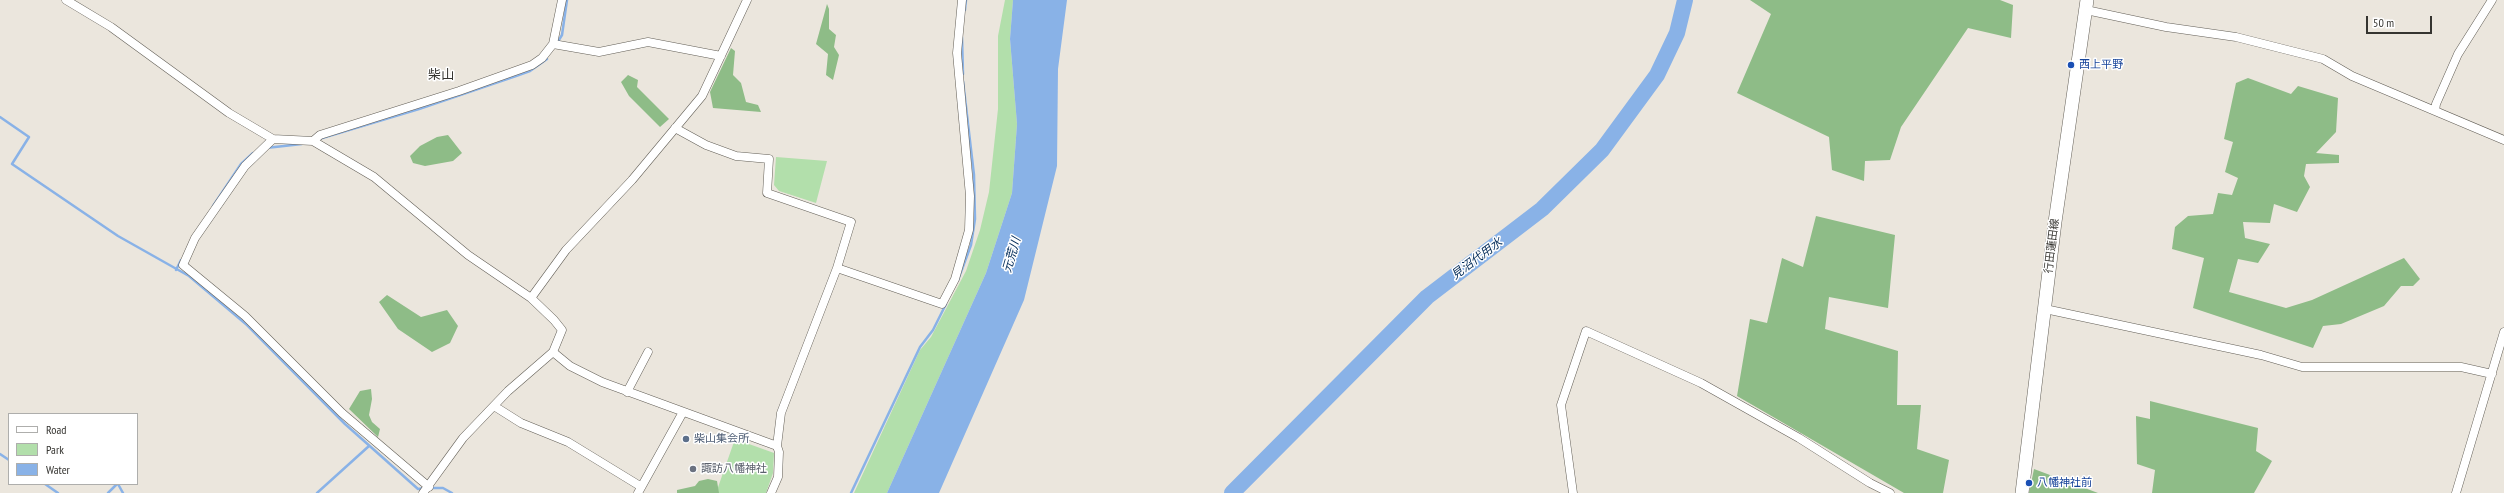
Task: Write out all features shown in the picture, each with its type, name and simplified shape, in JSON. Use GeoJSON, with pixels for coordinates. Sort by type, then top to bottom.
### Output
{"type":"FeatureCollection","features":[{"type":"Feature","properties":{"kind":"main road","name":"行田蓮田線"},"geometry":{"type":"LineString","coordinates":[[2022,493],[2055,222],[2087,5]]}},
{"type":"Feature","properties":{"kind":"street"},"geometry":{"type":"LineString","coordinates":[[66,0],[112,27],[229,113],[273,139],[313,141],[374,177],[468,255],[531,298],[562,330],[552,352],[494,406],[463,438],[426,490],[342,413],[245,316],[183,265],[195,238],[245,166],[273,139]]}},
{"type":"Feature","properties":{"kind":"street"},"geometry":{"type":"LineString","coordinates":[[313,141],[320,135],[459,91],[532,65],[542,58],[553,44],[562,0]]}},
{"type":"Feature","properties":{"kind":"street"},"geometry":{"type":"LineString","coordinates":[[531,298],[566,250],[632,180],[702,96],[747,0]]}},
{"type":"Feature","properties":{"kind":"street"},"geometry":{"type":"LineString","coordinates":[[837,268],[942,304],[955,278],[969,230],[970,196],[957,53],[962,0]]}},
{"type":"Feature","properties":{"kind":"street"},"geometry":{"type":"LineString","coordinates":[[2435,111],[2436,104],[2458,54],[2492,0]]}},
{"type":"Feature","properties":{"kind":"street"},"geometry":{"type":"LineString","coordinates":[[2087,5],[2166,27],[2236,37],[2323,59],[2352,76],[2504,140]]}},
{"type":"Feature","properties":{"kind":"street"},"geometry":{"type":"LineString","coordinates":[[553,44],[599,52],[648,42],[721,56]]}},
{"type":"Feature","properties":{"kind":"street"},"geometry":{"type":"LineString","coordinates":[[675,128],[706,145],[736,156],[769,159],[767,193],[851,222],[837,268],[781,413],[777,446],[779,452],[778,477],[771,493]]}},
{"type":"Feature","properties":{"kind":"street"},"geometry":{"type":"LineString","coordinates":[[2045,309],[2261,355],[2302,367],[2461,367],[2492,374]]}},
{"type":"Feature","properties":{"kind":"street"},"geometry":{"type":"LineString","coordinates":[[1573,493],[1570,462],[1561,418],[1561,405],[1586,331],[1701,383],[1799,438],[1870,483],[1890,493]]}},
{"type":"Feature","properties":{"kind":"street"},"geometry":{"type":"LineString","coordinates":[[2456,493],[2504,332]]}},
{"type":"Feature","properties":{"kind":"street"},"geometry":{"type":"LineString","coordinates":[[552,352],[570,366],[602,382],[777,446]]}},
{"type":"Feature","properties":{"kind":"street"},"geometry":{"type":"LineString","coordinates":[[628,392],[648,352]]}},
{"type":"Feature","properties":{"kind":"street"},"geometry":{"type":"LineString","coordinates":[[494,406],[528,426],[568,442],[639,490],[683,412]]}},
{"type":"Feature","properties":{"kind":"green space"},"geometry":{"type":"Polygon","coordinates":[[[1005,0],[1013,0],[1010,39],[1017,124],[1012,193],[986,273],[887,493],[854,493],[920,350],[931,337],[966,271],[980,230],[989,192],[998,109],[998,36],[1005,0]]]}},
{"type":"Feature","properties":{"kind":"green space"},"geometry":{"type":"Polygon","coordinates":[[[1750,0],[2000,0],[2013,5],[2011,38],[1968,28],[1901,127],[1890,160],[1865,161],[1864,181],[1832,170],[1829,137],[1737,93],[1771,14],[1750,0]]]}},
{"type":"Feature","properties":{"kind":"green space"},"geometry":{"type":"Polygon","coordinates":[[[827,4],[829,9],[829,29],[836,35],[834,47],[839,55],[833,80],[826,75],[828,54],[816,44],[827,4]]]}},
{"type":"Feature","properties":{"kind":"green space"},"geometry":{"type":"Polygon","coordinates":[[[731,48],[735,51],[733,75],[741,83],[746,102],[758,105],[761,112],[713,108],[710,92],[731,48]]]}},
{"type":"Feature","properties":{"kind":"green space"},"geometry":{"type":"Polygon","coordinates":[[[628,75],[638,80],[637,87],[669,119],[660,127],[629,96],[621,82],[628,75]]]}},
{"type":"Feature","properties":{"kind":"green space"},"geometry":{"type":"Polygon","coordinates":[[[2248,78],[2291,94],[2298,86],[2338,98],[2336,132],[2316,153],[2339,155],[2339,163],[2306,164],[2304,176],[2310,187],[2297,212],[2274,204],[2270,223],[2243,222],[2245,238],[2270,244],[2258,263],[2238,259],[2229,292],[2286,308],[2312,300],[2404,258],[2420,279],[2413,286],[2401,286],[2384,306],[2341,324],[2323,326],[2313,348],[2193,308],[2204,258],[2172,249],[2175,227],[2188,216],[2213,214],[2218,193],[2232,195],[2238,178],[2225,172],[2233,142],[2224,139],[2236,83],[2248,78]]]}},
{"type":"Feature","properties":{"kind":"green space"},"geometry":{"type":"Polygon","coordinates":[[[448,135],[462,153],[453,161],[425,166],[413,163],[410,156],[420,146],[437,137],[448,135]]]}},
{"type":"Feature","properties":{"kind":"green space"},"geometry":{"type":"Polygon","coordinates":[[[776,157],[827,161],[816,203],[779,191],[774,185],[776,157]]]}},
{"type":"Feature","properties":{"kind":"green space"},"geometry":{"type":"Polygon","coordinates":[[[1816,216],[1895,235],[1888,308],[1829,297],[1825,329],[1898,351],[1897,405],[1921,405],[1917,449],[1949,460],[1943,493],[1904,493],[1737,396],[1750,319],[1767,323],[1782,258],[1803,267],[1816,216]]]}},
{"type":"Feature","properties":{"kind":"green space"},"geometry":{"type":"Polygon","coordinates":[[[387,295],[421,317],[447,310],[458,326],[450,343],[432,352],[398,329],[379,302],[387,295]]]}},
{"type":"Feature","properties":{"kind":"green space"},"geometry":{"type":"Polygon","coordinates":[[[371,389],[372,399],[369,415],[372,422],[380,429],[378,437],[349,409],[360,391],[371,389]]]}},
{"type":"Feature","properties":{"kind":"green space"},"geometry":{"type":"Polygon","coordinates":[[[2150,401],[2258,428],[2256,451],[2272,461],[2254,493],[2152,493],[2155,470],[2137,464],[2136,416],[2150,419],[2150,401]]]}},
{"type":"Feature","properties":{"kind":"green space"},"geometry":{"type":"Polygon","coordinates":[[[735,439],[774,453],[773,473],[766,493],[716,493],[735,439]]]}},
{"type":"Feature","properties":{"kind":"green space"},"geometry":{"type":"Polygon","coordinates":[[[2034,469],[2098,493],[2029,493],[2034,469]]]}},
{"type":"Feature","properties":{"kind":"green space"},"geometry":{"type":"Polygon","coordinates":[[[708,479],[717,481],[719,493],[677,493],[677,490],[695,486],[699,481],[708,479]]]}},
{"type":"Feature","properties":{"kind":"water","name":"元荒川"},"geometry":{"type":"Polygon","coordinates":[[[1013,0],[1067,0],[1058,69],[1057,166],[1024,300],[939,493],[887,493],[986,273],[1012,193],[1017,124],[1010,39],[1013,0]]]}},
{"type":"Feature","properties":{"kind":"waterway"},"geometry":{"type":"LineString","coordinates":[[557,43],[562,35],[567,0]]}},
{"type":"Feature","properties":{"kind":"waterway"},"geometry":{"type":"LineString","coordinates":[[965,10],[966,0]]}},
{"type":"Feature","properties":{"kind":"waterway","name":"見沼代用水"},"geometry":{"type":"LineString","coordinates":[[1232,493],[1427,297],[1542,209],[1602,150],[1657,75],[1677,33],[1685,0]]}},
{"type":"Feature","properties":{"kind":"waterway"},"geometry":{"type":"LineString","coordinates":[[962,37],[963,74]]}},
{"type":"Feature","properties":{"kind":"waterway"},"geometry":{"type":"LineString","coordinates":[[319,139],[419,109],[516,76],[530,71],[547,59]]}},
{"type":"Feature","properties":{"kind":"waterway"},"geometry":{"type":"LineString","coordinates":[[958,280],[971,245],[975,219],[974,175],[963,81]]}},
{"type":"Feature","properties":{"kind":"waterway"},"geometry":{"type":"LineString","coordinates":[[0,117],[29,137],[12,164],[118,236],[189,276],[247,325],[345,424],[418,489],[425,488]]}},
{"type":"Feature","properties":{"kind":"waterway"},"geometry":{"type":"LineString","coordinates":[[266,148],[302,144]]}},
{"type":"Feature","properties":{"kind":"waterway"},"geometry":{"type":"LineString","coordinates":[[213,206],[241,164],[253,153]]}},
{"type":"Feature","properties":{"kind":"waterway"},"geometry":{"type":"LineString","coordinates":[[176,270],[181,260]]}},
{"type":"Feature","properties":{"kind":"waterway","name":"見沼代用水"},"geometry":{"type":"LineString","coordinates":[[1232,493],[1427,297]]}},
{"type":"Feature","properties":{"kind":"waterway"},"geometry":{"type":"LineString","coordinates":[[851,493],[920,347],[933,330],[946,304]]}},
{"type":"Feature","properties":{"kind":"waterway"},"geometry":{"type":"LineString","coordinates":[[317,493],[369,446]]}},
{"type":"Feature","properties":{"kind":"waterway"},"geometry":{"type":"LineString","coordinates":[[0,454],[8,459]]}},
{"type":"Feature","properties":{"kind":"waterway"},"geometry":{"type":"LineString","coordinates":[[46,485],[58,493]]}},
{"type":"Feature","properties":{"kind":"waterway"},"geometry":{"type":"LineString","coordinates":[[108,493],[116,485]]}},
{"type":"Feature","properties":{"kind":"waterway"},"geometry":{"type":"LineString","coordinates":[[119,485],[123,493]]}},
{"type":"Feature","properties":{"kind":"waterway"},"geometry":{"type":"LineString","coordinates":[[430,488],[443,488],[452,493]]}},
{"type":"Feature","properties":{"kind":"place","name":"西上平野"},"geometry":{"type":"Point","coordinates":[2071,65]}},
{"type":"Feature","properties":{"kind":"place","name":"柴山集会所"},"geometry":{"type":"Point","coordinates":[686,439]}},
{"type":"Feature","properties":{"kind":"place","name":"諏訪八幡神社"},"geometry":{"type":"Point","coordinates":[693,469]}},
{"type":"Feature","properties":{"kind":"place","name":"八幡神社前"},"geometry":{"type":"Point","coordinates":[2029,483]}},
{"type":"Feature","properties":{"kind":"district","name":"柴山"},"geometry":{"type":"Point","coordinates":[441,75]}}]}
